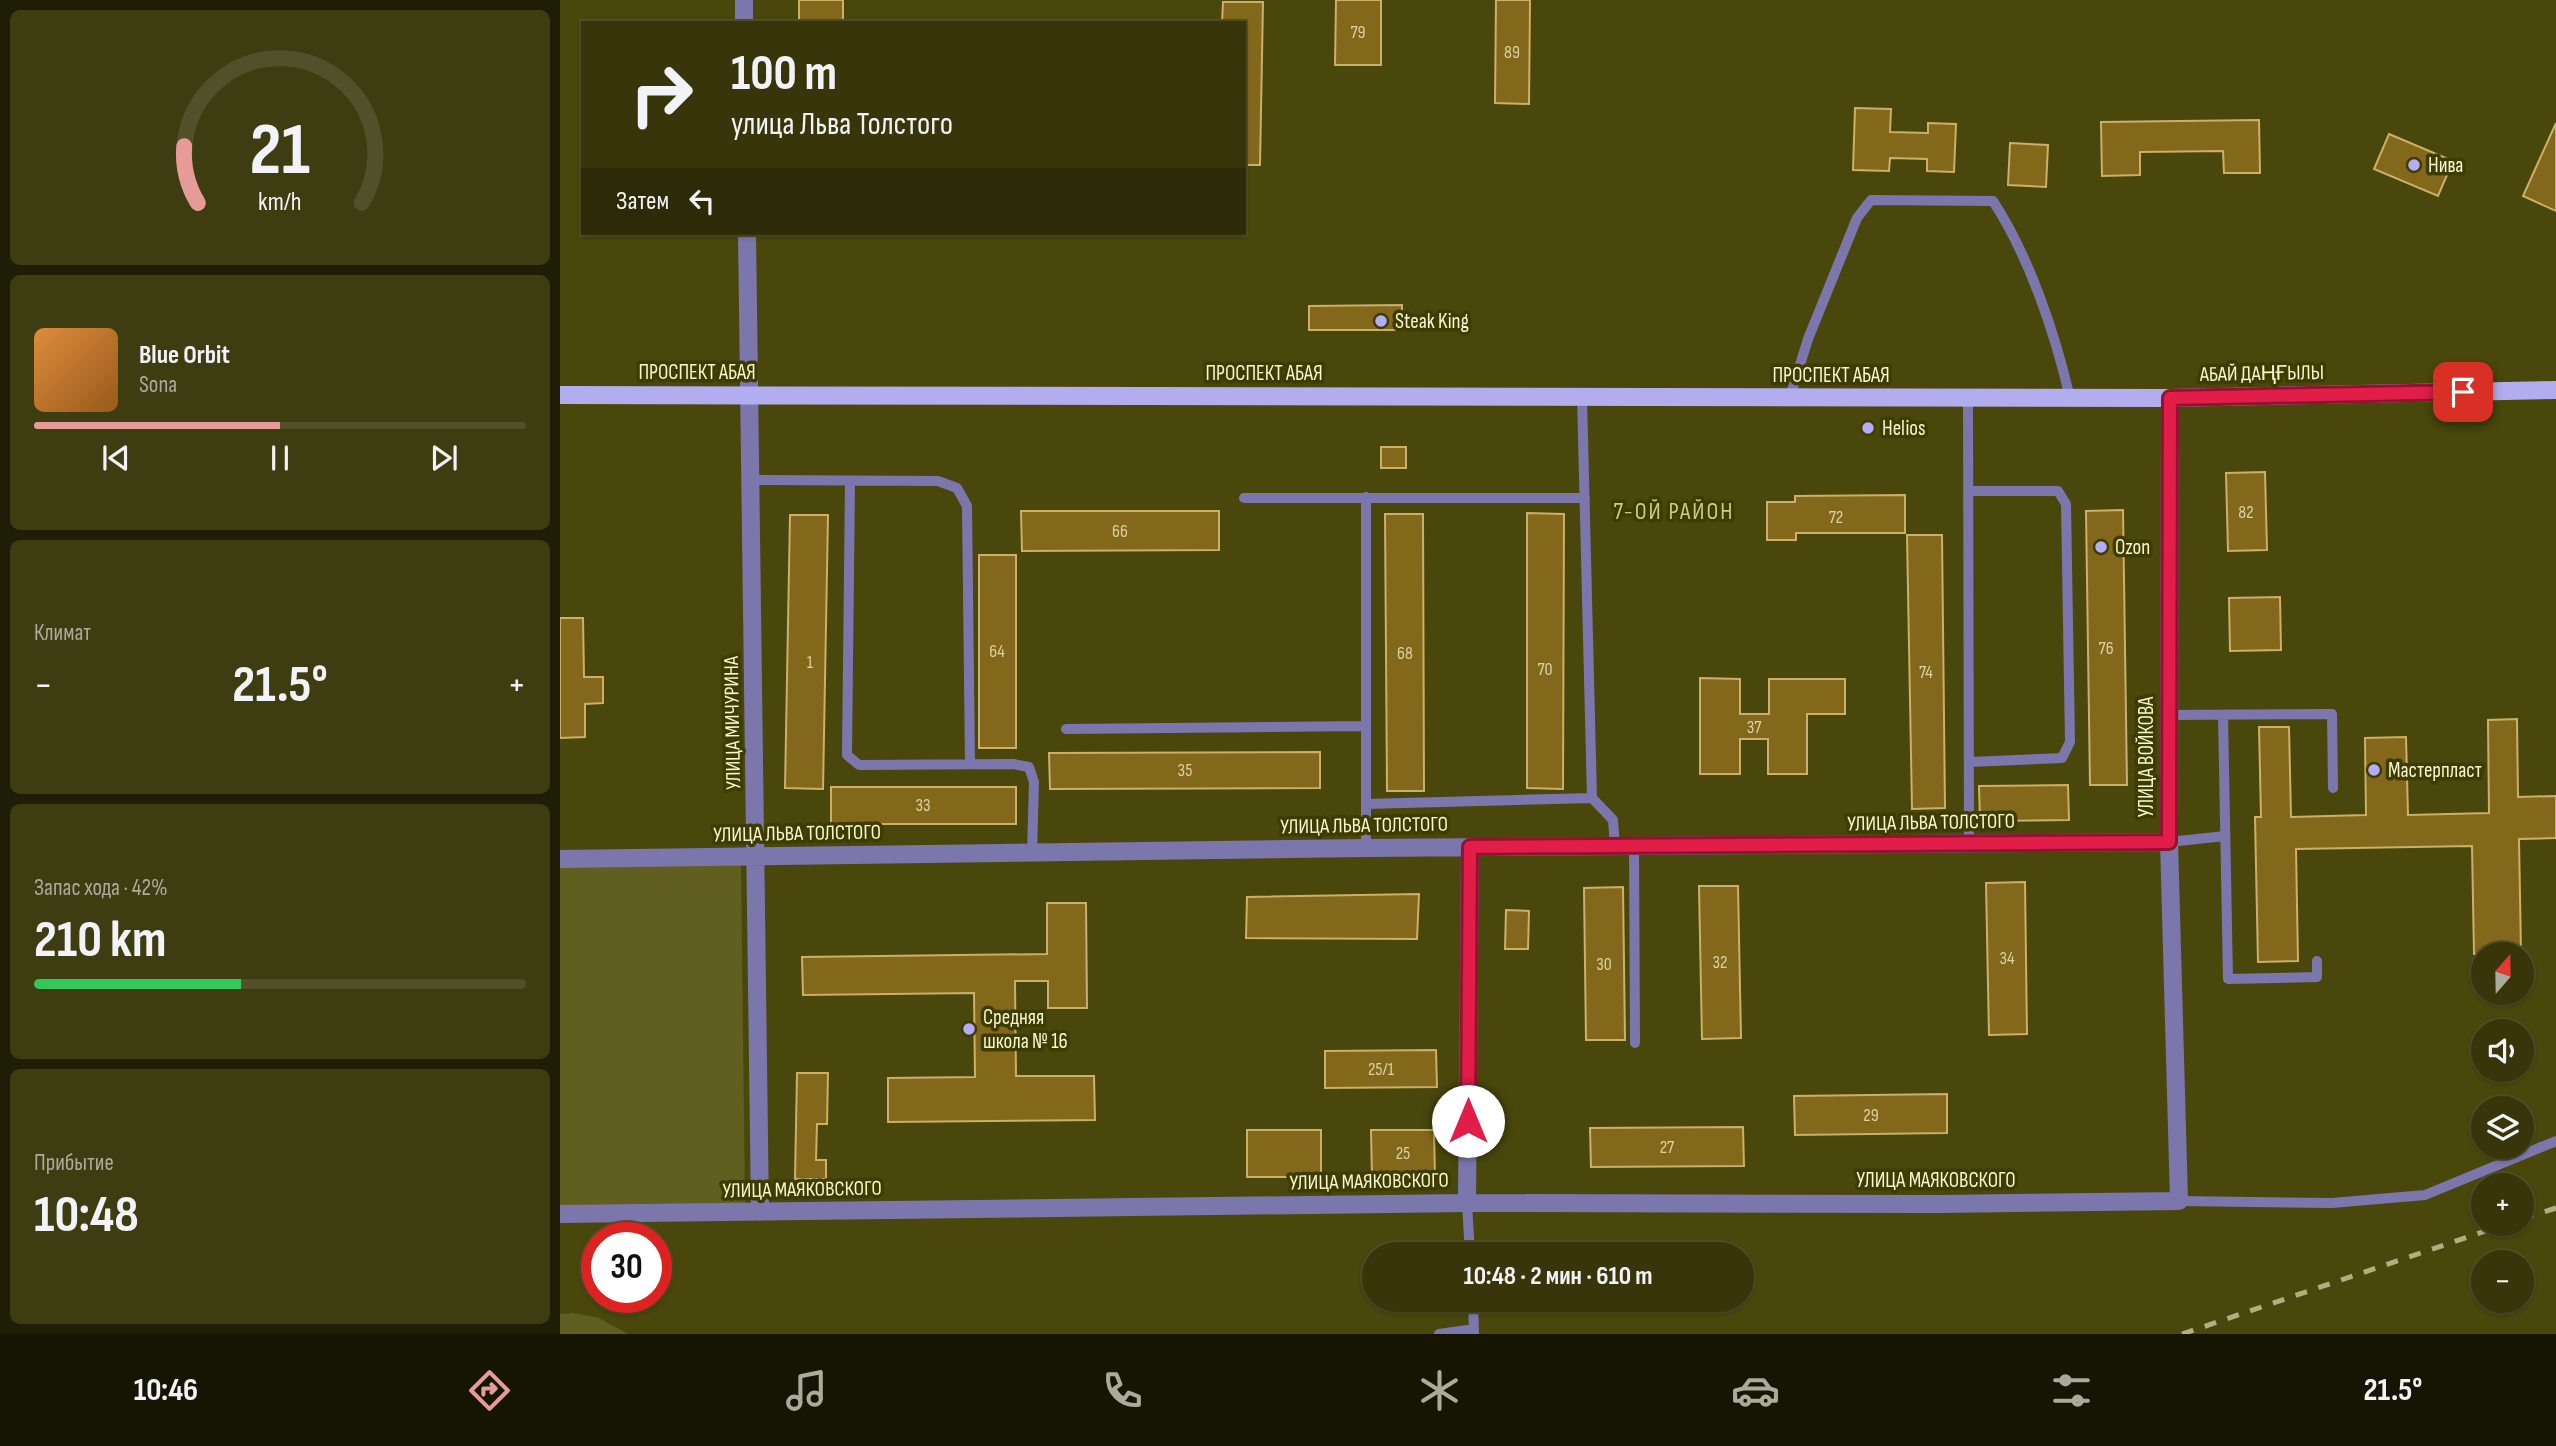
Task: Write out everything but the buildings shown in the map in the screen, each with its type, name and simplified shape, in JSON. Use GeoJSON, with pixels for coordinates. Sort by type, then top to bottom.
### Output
{"type":"FeatureCollection","features":[{"type":"Feature","properties":{"kind":"main road","name":"АБАЙ ДАҢҒЫЛЫ"},"geometry":{"type":"LineString","coordinates":[[1968,398],[2170,398],[2556,390]]}},
{"type":"Feature","properties":{"kind":"main road","name":"ПРОСПЕКТ АБАЯ"},"geometry":{"type":"LineString","coordinates":[[560,395],[1968,398]]}},
{"type":"Feature","properties":{"kind":"street"},"geometry":{"type":"LineString","coordinates":[[744,0],[744,21]]}},
{"type":"Feature","properties":{"kind":"street","name":"УЛИЦА МИЧУРИНА"},"geometry":{"type":"LineString","coordinates":[[747,235],[760,1212]]}},
{"type":"Feature","properties":{"kind":"street","name":"УЛИЦА ВОЙКОВА"},"geometry":{"type":"LineString","coordinates":[[2170,398],[2169,842],[2179,1201]]}},
{"type":"Feature","properties":{"kind":"street","name":"УЛИЦА ЛЬВА ТОЛСТОГО"},"geometry":{"type":"LineString","coordinates":[[560,859],[1366,848],[2169,842]]}},
{"type":"Feature","properties":{"kind":"street"},"geometry":{"type":"LineString","coordinates":[[1467,1203],[1470,847]]}},
{"type":"Feature","properties":{"kind":"street","name":"УЛИЦА МАЯКОВСКОГО"},"geometry":{"type":"LineString","coordinates":[[560,1214],[1467,1203],[1940,1204],[2179,1201]]}},
{"type":"Feature","properties":{"kind":"lane"},"geometry":{"type":"LineString","coordinates":[[1790,397],[1804,347],[1857,218],[1871,200],[1993,201],[2008,225],[2056,345],[2070,398]]}},
{"type":"Feature","properties":{"kind":"lane"},"geometry":{"type":"LineString","coordinates":[[1583,397],[1592,798],[1613,820],[1615,847]]}},
{"type":"Feature","properties":{"kind":"lane"},"geometry":{"type":"LineString","coordinates":[[1968,398],[1969,844]]}},
{"type":"Feature","properties":{"kind":"lane"},"geometry":{"type":"LineString","coordinates":[[751,480],[938,481],[957,488],[967,506],[970,764]]}},
{"type":"Feature","properties":{"kind":"lane"},"geometry":{"type":"LineString","coordinates":[[850,481],[847,755],[859,765],[1013,764],[1029,767],[1034,782],[1032,853]]}},
{"type":"Feature","properties":{"kind":"lane"},"geometry":{"type":"LineString","coordinates":[[1968,491],[2058,491],[2066,504],[2070,741],[2062,758],[2049,761],[1970,762]]}},
{"type":"Feature","properties":{"kind":"lane"},"geometry":{"type":"LineString","coordinates":[[1366,497],[1366,848]]}},
{"type":"Feature","properties":{"kind":"lane"},"geometry":{"type":"LineString","coordinates":[[1244,498],[1585,498]]}},
{"type":"Feature","properties":{"kind":"lane"},"geometry":{"type":"LineString","coordinates":[[2169,715],[2332,714],[2333,788]]}},
{"type":"Feature","properties":{"kind":"lane"},"geometry":{"type":"LineString","coordinates":[[2223,715],[2228,979],[2317,977],[2317,961]]}},
{"type":"Feature","properties":{"kind":"lane"},"geometry":{"type":"LineString","coordinates":[[1066,729],[1366,726]]}},
{"type":"Feature","properties":{"kind":"lane"},"geometry":{"type":"LineString","coordinates":[[1366,804],[1592,798]]}},
{"type":"Feature","properties":{"kind":"lane"},"geometry":{"type":"LineString","coordinates":[[2169,842],[2225,836]]}},
{"type":"Feature","properties":{"kind":"lane"},"geometry":{"type":"LineString","coordinates":[[1634,847],[1635,1043]]}},
{"type":"Feature","properties":{"kind":"lane"},"geometry":{"type":"LineString","coordinates":[[2179,1201],[2332,1203],[2425,1195],[2556,1141]]}},
{"type":"Feature","properties":{"kind":"lane"},"geometry":{"type":"LineString","coordinates":[[1467,1203],[1469,1242]]}},
{"type":"Feature","properties":{"kind":"lane"},"geometry":{"type":"LineString","coordinates":[[1439,1334],[1474,1332],[1473,1312]]}},
{"type":"Feature","properties":{"kind":"shaded area"},"geometry":{"type":"Polygon","coordinates":[[[741,865],[745,1204],[560,1206],[560,867],[741,865]]]}},
{"type":"Feature","properties":{"kind":"shaded area"},"geometry":{"type":"Polygon","coordinates":[[[573,1313],[599,1318],[628,1334],[560,1334],[560,1314],[573,1313]]]}},
{"type":"Feature","properties":{"kind":"railway"},"geometry":{"type":"LineString","coordinates":[[2534,1215],[2556,1208]]}},
{"type":"Feature","properties":{"kind":"railway"},"geometry":{"type":"LineString","coordinates":[[2182,1334],[2471,1236]]}},
{"type":"Feature","properties":{"kind":"place","name":"Нива"},"geometry":{"type":"Point","coordinates":[2414,165]}},
{"type":"Feature","properties":{"kind":"place","name":"Steak King"},"geometry":{"type":"Point","coordinates":[1381,321]}},
{"type":"Feature","properties":{"kind":"place","name":"Helios"},"geometry":{"type":"Point","coordinates":[1868,428]}},
{"type":"Feature","properties":{"kind":"place","name":"Ozon"},"geometry":{"type":"Point","coordinates":[2101,547]}},
{"type":"Feature","properties":{"kind":"place","name":"Мастерпласт"},"geometry":{"type":"Point","coordinates":[2374,770]}},
{"type":"Feature","properties":{"kind":"place","name":"Средняя школа № 16"},"geometry":{"type":"Point","coordinates":[969,1029]}},
{"type":"Feature","properties":{"kind":"district","name":"7-ОЙ РАЙОН"},"geometry":{"type":"Point","coordinates":[1674,511]}},
{"type":"Feature","properties":{"kind":"route"},"geometry":{"type":"LineString","coordinates":[[1468,1121],[1470,847],[2169,842],[2170,398],[2463,392]]}}]}
